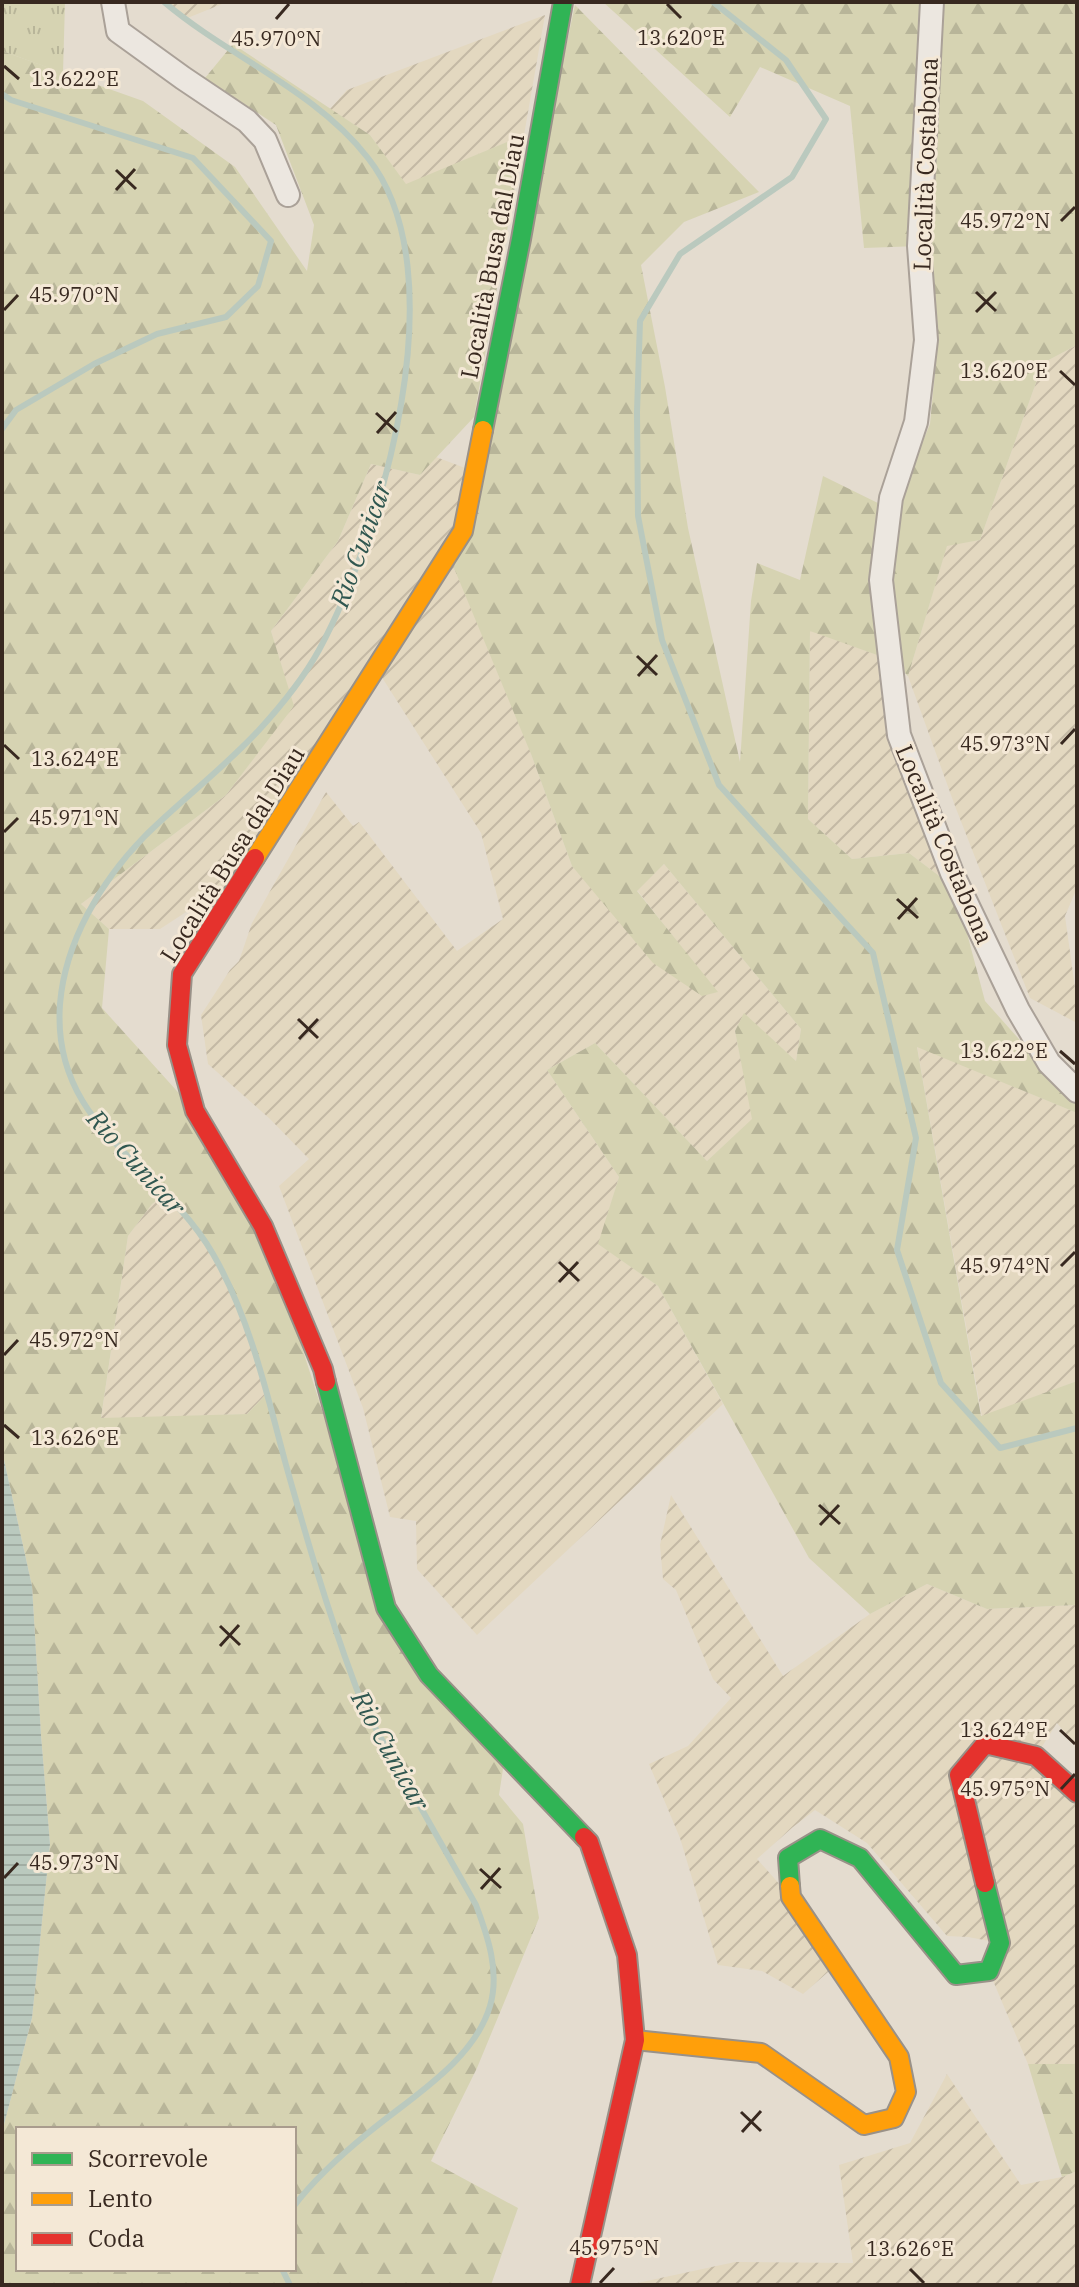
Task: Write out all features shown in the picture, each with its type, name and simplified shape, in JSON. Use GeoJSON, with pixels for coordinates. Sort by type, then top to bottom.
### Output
{"type":"FeatureCollection","features":[{"type":"Feature","properties":{"kind":"street"},"geometry":{"type":"LineString","coordinates":[[113,2],[118,31],[247,121],[265,140],[288,195]]}},
{"type":"Feature","properties":{"kind":"street","name":"Località Busa dal Diau"},"geometry":{"type":"LineString","coordinates":[[563,2],[521,239],[463,531],[182,974],[177,1045],[195,1111],[263,1226],[323,1369],[386,1608],[429,1675],[589,1842],[627,1955],[635,2040],[580,2285]]}},
{"type":"Feature","properties":{"kind":"street","name":"Località Costabona"},"geometry":{"type":"LineString","coordinates":[[932,2],[919,246],[926,340],[916,422],[891,498],[881,580],[899,735],[952,873],[1018,1010],[1049,1063],[1077,1091]]}},
{"type":"Feature","properties":{"kind":"street"},"geometry":{"type":"LineString","coordinates":[[635,2040],[761,2053],[864,2125],[894,2118],[906,2092],[899,2057],[791,1897],[788,1858],[820,1839],[860,1858],[956,1975],[989,1971],[1000,1943],[959,1775],[985,1744],[1036,1756],[1077,1793]]}},
{"type":"Feature","properties":{"kind":"shaded area"},"geometry":{"type":"Polygon","coordinates":[[[164,2],[227,2],[185,19],[164,2]]]}},
{"type":"Feature","properties":{"kind":"shaded area"},"geometry":{"type":"Polygon","coordinates":[[[545,15],[524,135],[406,185],[370,135],[330,109],[347,90],[545,15]]]}},
{"type":"Feature","properties":{"kind":"shaded area"},"geometry":{"type":"Polygon","coordinates":[[[1077,345],[1077,888],[1065,916],[1077,1023],[1030,998],[908,676],[947,545],[980,540],[1043,363],[1077,345]]]}},
{"type":"Feature","properties":{"kind":"shaded area"},"geometry":{"type":"Polygon","coordinates":[[[436,457],[473,471],[531,754],[572,866],[717,993],[637,890],[664,864],[801,1029],[796,1061],[744,1014],[735,1031],[753,1119],[707,1161],[595,1043],[547,1070],[619,1177],[599,1244],[658,1286],[723,1404],[477,1635],[417,1569],[416,1521],[390,1517],[363,1408],[279,1186],[309,1159],[270,1119],[208,1064],[201,1015],[239,961],[252,923],[326,792],[353,826],[359,822],[457,951],[503,919],[481,833],[376,668],[246,873],[160,929],[109,929],[81,904],[226,795],[293,706],[271,631],[338,541],[371,464],[420,475],[436,457]]]}},
{"type":"Feature","properties":{"kind":"shaded area"},"geometry":{"type":"Polygon","coordinates":[[[810,630],[891,660],[899,736],[955,888],[909,853],[852,859],[808,819],[810,630]]]}},
{"type":"Feature","properties":{"kind":"shaded area"},"geometry":{"type":"Polygon","coordinates":[[[917,1046],[1077,1113],[1077,1381],[982,1417],[917,1046]]]}},
{"type":"Feature","properties":{"kind":"shaded area"},"geometry":{"type":"Polygon","coordinates":[[[166,1195],[206,1243],[228,1284],[246,1331],[267,1393],[247,1414],[101,1419],[128,1236],[152,1204],[166,1195]]]}},
{"type":"Feature","properties":{"kind":"shaded area"},"geometry":{"type":"Polygon","coordinates":[[[2,1451],[32,1586],[50,1844],[32,2018],[2,2132],[2,1451]]]}},
{"type":"Feature","properties":{"kind":"shaded area"},"geometry":{"type":"Polygon","coordinates":[[[671,1495],[783,1676],[870,1614],[927,1584],[987,1609],[1077,1605],[1077,1748],[1057,1723],[1036,1756],[1077,1794],[1077,2064],[1028,2064],[989,1971],[1000,1943],[947,1936],[867,1843],[815,1810],[757,1859],[791,1897],[836,1965],[803,1994],[762,1971],[718,1965],[680,1838],[649,1764],[688,1746],[731,1698],[713,1679],[676,1590],[663,1579],[660,1545],[671,1495]]]}},
{"type":"Feature","properties":{"kind":"shaded area"},"geometry":{"type":"Polygon","coordinates":[[[947,2074],[1021,2185],[1077,2171],[1077,2285],[628,2285],[735,2262],[853,2263],[839,2165],[910,2143],[947,2074]]]}},
{"type":"Feature","properties":{"kind":"green space"},"geometry":{"type":"Polygon","coordinates":[[[2,2],[65,2],[63,73],[2,51],[2,2]]]}},
{"type":"Feature","properties":{"kind":"green space"},"geometry":{"type":"Polygon","coordinates":[[[603,2],[1077,2],[1077,345],[1043,363],[980,540],[947,546],[908,676],[893,661],[894,510],[930,424],[938,339],[927,192],[919,246],[864,248],[850,106],[760,67],[730,117],[603,2]]]}},
{"type":"Feature","properties":{"kind":"green space"},"geometry":{"type":"Polygon","coordinates":[[[575,5],[759,192],[684,222],[641,265],[688,528],[740,762],[751,601],[757,563],[800,580],[823,476],[892,510],[891,660],[810,631],[808,819],[852,859],[909,853],[955,888],[985,1001],[1077,1104],[1077,1113],[917,1047],[981,1416],[1077,1381],[1077,1605],[987,1609],[927,1584],[870,1614],[809,1558],[658,1286],[598,1244],[619,1177],[547,1070],[595,1043],[707,1161],[752,1119],[735,1031],[744,1013],[796,1061],[801,1029],[664,864],[637,891],[718,992],[702,996],[653,963],[572,866],[531,754],[454,568],[575,5]]]}},
{"type":"Feature","properties":{"kind":"green space"},"geometry":{"type":"Polygon","coordinates":[[[233,44],[370,135],[406,184],[524,135],[474,417],[420,475],[371,464],[338,541],[271,631],[294,706],[226,795],[81,904],[109,929],[102,1008],[195,1111],[263,1227],[386,1608],[505,1756],[499,1795],[523,1824],[539,1918],[477,2068],[431,2161],[518,2208],[491,2285],[2,2285],[2,2132],[32,2018],[50,1844],[32,1586],[2,1451],[2,51],[143,101],[235,167],[307,271],[314,225],[276,125],[205,78],[233,44]],[[165,1195],[152,1204],[128,1236],[101,1418],[247,1414],[267,1393],[230,1286],[202,1236],[165,1195]]]}},
{"type":"Feature","properties":{"kind":"green space"},"geometry":{"type":"Polygon","coordinates":[[[1028,2064],[1077,2064],[1077,2171],[1062,2177],[1028,2064]]]}},
{"type":"Feature","properties":{"kind":"waterway","name":"Rio Cunicar"},"geometry":{"type":"LineString","coordinates":[[164,2],[297,93],[347,134],[368,158],[395,207],[408,267],[409,333],[401,403],[386,473],[366,540],[343,600],[313,661],[259,730],[144,837],[113,873],[77,936],[63,981],[60,1004],[62,1046],[73,1082],[90,1113],[191,1222],[226,1279],[256,1357],[317,1572],[358,1692],[376,1730],[476,1905],[491,1955],[494,1980],[490,2006],[470,2044],[439,2077],[338,2158],[296,2204]]}},
{"type":"Feature","properties":{"kind":"waterway"},"geometry":{"type":"LineString","coordinates":[[713,2],[786,60],[826,119],[792,177],[680,254],[640,321],[638,516],[662,640],[719,785],[873,953],[916,1138],[897,1250],[941,1383],[1000,1448],[1077,1428]]}},
{"type":"Feature","properties":{"kind":"waterway"},"geometry":{"type":"LineString","coordinates":[[2,94],[11,100],[193,158],[271,241],[258,286],[226,317],[157,334],[94,364],[16,410],[2,429]]}},
{"type":"Feature","properties":{"kind":"waterway","name":"Rio Cunicar"},"geometry":{"type":"LineString","coordinates":[[283,2271],[290,2285]]}},
{"type":"Feature","properties":{"kind":"traffic: fast"},"geometry":{"type":"LineString","coordinates":[[483,430],[563,2]]}},
{"type":"Feature","properties":{"kind":"traffic: fast"},"geometry":{"type":"LineString","coordinates":[[326,1382],[386,1608],[429,1675],[584,1837]]}},
{"type":"Feature","properties":{"kind":"traffic: fast"},"geometry":{"type":"LineString","coordinates":[[790,1886],[788,1858],[820,1839],[860,1858],[956,1975],[989,1971],[1000,1943],[985,1883]]}},
{"type":"Feature","properties":{"kind":"traffic: slow"},"geometry":{"type":"LineString","coordinates":[[255,858],[463,531],[483,430]]}},
{"type":"Feature","properties":{"kind":"traffic: slow"},"geometry":{"type":"LineString","coordinates":[[635,2040],[761,2053],[864,2125],[894,2118],[906,2092],[899,2057],[791,1897],[790,1886]]}},
{"type":"Feature","properties":{"kind":"traffic: jam"},"geometry":{"type":"LineString","coordinates":[[255,858],[182,974],[177,1045],[195,1111],[263,1226],[326,1382]]}},
{"type":"Feature","properties":{"kind":"traffic: jam"},"geometry":{"type":"LineString","coordinates":[[985,1883],[959,1775],[985,1744],[1036,1756],[1077,1793]]}},
{"type":"Feature","properties":{"kind":"traffic: jam"},"geometry":{"type":"LineString","coordinates":[[580,2285],[635,2040],[627,1955],[589,1842],[584,1837]]}}]}
